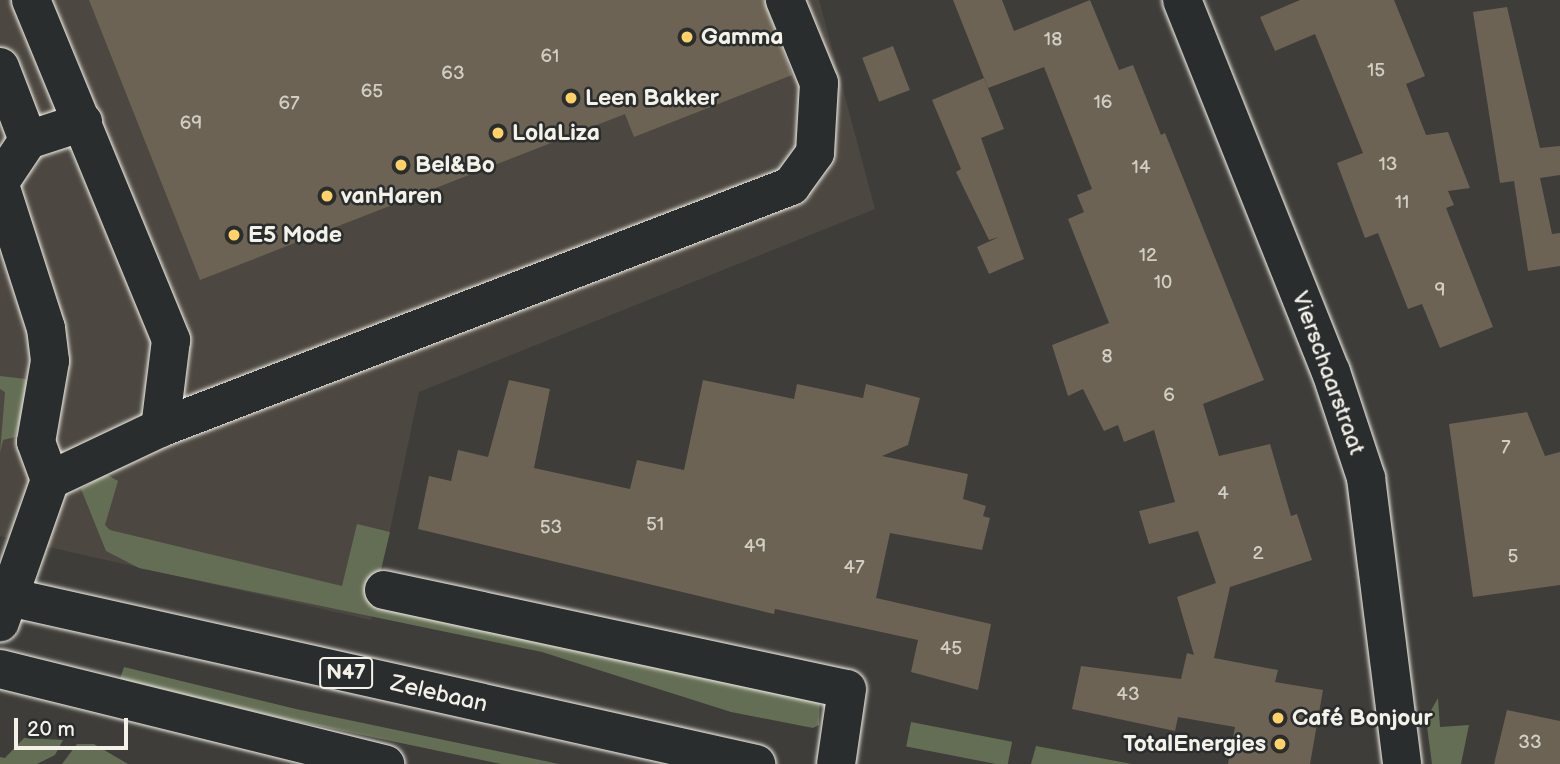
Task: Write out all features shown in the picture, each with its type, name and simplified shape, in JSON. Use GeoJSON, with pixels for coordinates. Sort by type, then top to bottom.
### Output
{"type":"FeatureCollection","features":[{"type":"Feature","properties":{"kind":"street"},"geometry":{"type":"LineString","coordinates":[[31,0],[171,340],[160,428]]}},
{"type":"Feature","properties":{"kind":"street"},"geometry":{"type":"LineString","coordinates":[[50,480],[160,428],[791,186],[815,153],[819,83],[785,0]]}},
{"type":"Feature","properties":{"kind":"street","name":"Vierschaarstraat"},"geometry":{"type":"LineString","coordinates":[[1182,0],[1331,372],[1366,478],[1402,764]]}},
{"type":"Feature","properties":{"kind":"street"},"geometry":{"type":"LineString","coordinates":[[0,66],[28,140]]}},
{"type":"Feature","properties":{"kind":"street"},"geometry":{"type":"LineString","coordinates":[[3,605],[50,480],[36,442],[50,361],[46,328],[0,183],[28,140],[83,122]]}},
{"type":"Feature","properties":{"kind":"street"},"geometry":{"type":"LineString","coordinates":[[384,590],[847,689],[836,764]]}},
{"type":"Feature","properties":{"kind":"street","name":"Zelebaan"},"geometry":{"type":"LineString","coordinates":[[3,605],[756,764]]}},
{"type":"Feature","properties":{"kind":"street"},"geometry":{"type":"LineString","coordinates":[[0,669],[385,764]]}},
{"type":"Feature","properties":{"kind":"shaded area"},"geometry":{"type":"Polygon","coordinates":[[[0,0],[819,0],[875,209],[419,392],[371,620],[0,536],[0,0]]]}},
{"type":"Feature","properties":{"kind":"green space"},"geometry":{"type":"Polygon","coordinates":[[[0,376],[26,379],[29,389],[15,437],[3,440],[0,453],[5,392],[0,389],[0,376]]]}},
{"type":"Feature","properties":{"kind":"green space"},"geometry":{"type":"Polygon","coordinates":[[[106,474],[118,481],[105,525],[110,530],[342,586],[357,524],[390,532],[375,594],[820,700],[819,725],[813,728],[731,712],[542,652],[139,568],[106,551],[81,489],[106,474]]]}},
{"type":"Feature","properties":{"kind":"green space"},"geometry":{"type":"Polygon","coordinates":[[[124,667],[296,709],[559,764],[501,764],[281,718],[120,679],[124,667]]]}},
{"type":"Feature","properties":{"kind":"green space"},"geometry":{"type":"Polygon","coordinates":[[[1438,698],[1440,727],[1469,725],[1461,764],[1432,764],[1426,719],[1438,698]]]}},
{"type":"Feature","properties":{"kind":"green space"},"geometry":{"type":"Polygon","coordinates":[[[911,722],[1012,742],[1008,764],[906,747],[911,722]]]}},
{"type":"Feature","properties":{"kind":"green space"},"geometry":{"type":"Polygon","coordinates":[[[24,738],[63,740],[55,755],[37,764],[0,764],[0,757],[5,758],[24,738]]]}},
{"type":"Feature","properties":{"kind":"green space"},"geometry":{"type":"Polygon","coordinates":[[[77,744],[94,744],[128,764],[62,764],[77,744]]]}},
{"type":"Feature","properties":{"kind":"green space"},"geometry":{"type":"Polygon","coordinates":[[[1036,746],[1132,764],[1031,764],[1036,746]]]}},
{"type":"Feature","properties":{"kind":"building"},"geometry":{"type":"Polygon","coordinates":[[[89,0],[764,0],[792,75],[634,137],[625,114],[200,280],[89,0]]]}},
{"type":"Feature","properties":{"kind":"building"},"geometry":{"type":"Polygon","coordinates":[[[953,0],[1002,0],[1014,31],[1090,0],[1119,70],[1133,65],[1161,135],[1165,133],[1264,380],[1203,404],[1219,456],[1270,444],[1291,516],[1297,514],[1312,560],[1230,587],[1214,658],[1278,670],[1275,682],[1323,690],[1310,764],[1228,764],[1235,727],[1178,717],[1175,731],[1072,709],[1081,666],[1181,679],[1187,653],[1194,655],[1177,597],[1216,583],[1198,531],[1149,544],[1139,511],[1175,502],[1154,430],[1124,442],[1118,425],[1104,431],[1083,389],[1068,396],[1052,345],[1109,323],[1068,219],[1084,212],[1077,195],[1092,189],[1044,67],[988,88],[953,0]]]}},
{"type":"Feature","properties":{"kind":"building"},"geometry":{"type":"Polygon","coordinates":[[[1300,0],[1394,0],[1425,76],[1406,84],[1426,135],[1448,132],[1470,188],[1448,191],[1454,205],[1446,208],[1493,327],[1440,348],[1422,304],[1408,309],[1378,233],[1365,238],[1337,163],[1363,153],[1315,34],[1275,51],[1260,17],[1300,0]]]}},
{"type":"Feature","properties":{"kind":"building"},"geometry":{"type":"Polygon","coordinates":[[[1507,7],[1540,148],[1560,146],[1560,175],[1540,178],[1552,234],[1560,233],[1560,266],[1528,271],[1514,181],[1500,183],[1473,12],[1507,7]]]}},
{"type":"Feature","properties":{"kind":"building"},"geometry":{"type":"Polygon","coordinates":[[[893,46],[910,90],[879,102],[862,58],[893,46]]]}},
{"type":"Feature","properties":{"kind":"building"},"geometry":{"type":"Polygon","coordinates":[[[984,78],[1004,129],[981,138],[1024,259],[989,274],[977,247],[999,237],[989,240],[956,172],[961,169],[932,100],[984,78]]]}},
{"type":"Feature","properties":{"kind":"building"},"geometry":{"type":"Polygon","coordinates":[[[509,380],[550,389],[534,468],[630,489],[637,460],[684,470],[703,380],[794,399],[797,384],[863,398],[866,384],[920,398],[908,445],[882,456],[968,474],[963,499],[986,506],[983,516],[990,518],[982,550],[890,533],[876,598],[991,624],[978,690],[911,672],[918,640],[775,609],[774,614],[418,529],[429,476],[451,481],[458,450],[488,457],[509,380]]]}},
{"type":"Feature","properties":{"kind":"building"},"geometry":{"type":"Polygon","coordinates":[[[1527,412],[1545,456],[1560,452],[1560,585],[1473,597],[1449,424],[1527,412]]]}},
{"type":"Feature","properties":{"kind":"building"},"geometry":{"type":"Polygon","coordinates":[[[1507,710],[1560,721],[1560,764],[1494,764],[1507,710]]]}},
{"type":"Feature","properties":{"kind":"place","name":"Gamma"},"geometry":{"type":"Point","coordinates":[687,37]}},
{"type":"Feature","properties":{"kind":"place","name":"Leen Bakker"},"geometry":{"type":"Point","coordinates":[571,98]}},
{"type":"Feature","properties":{"kind":"place","name":"LolaLiza"},"geometry":{"type":"Point","coordinates":[498,133]}},
{"type":"Feature","properties":{"kind":"place","name":"Bel&Bo"},"geometry":{"type":"Point","coordinates":[401,165]}},
{"type":"Feature","properties":{"kind":"place","name":"vanHaren"},"geometry":{"type":"Point","coordinates":[327,196]}},
{"type":"Feature","properties":{"kind":"place","name":"E5 Mode"},"geometry":{"type":"Point","coordinates":[234,235]}},
{"type":"Feature","properties":{"kind":"place","name":"Café Bonjour"},"geometry":{"type":"Point","coordinates":[1278,718]}},
{"type":"Feature","properties":{"kind":"place","name":"TotalEnergies"},"geometry":{"type":"Point","coordinates":[1280,744]}}]}
